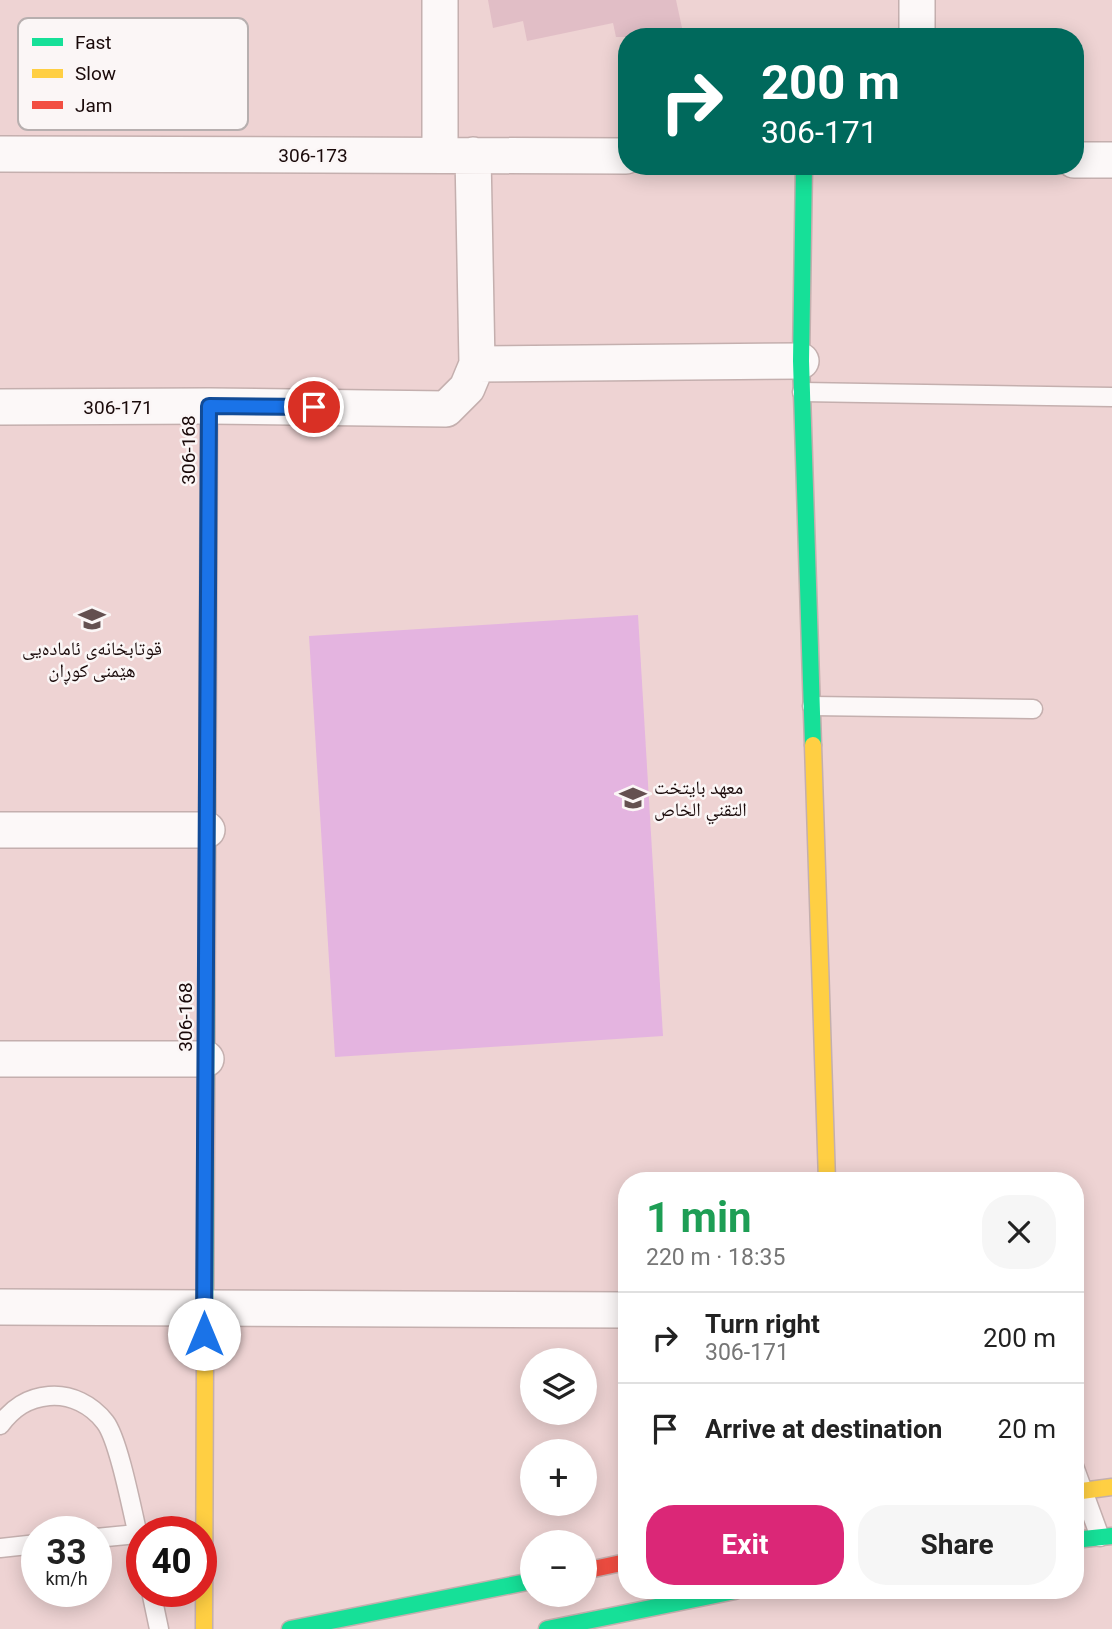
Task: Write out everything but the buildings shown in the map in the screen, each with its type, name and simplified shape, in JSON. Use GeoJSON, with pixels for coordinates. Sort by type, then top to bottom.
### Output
{"type":"FeatureCollection","features":[{"type":"Feature","properties":{"kind":"main road"},"geometry":{"type":"LineString","coordinates":[[804,175],[802,377],[827,1172]]}},
{"type":"Feature","properties":{"kind":"main road","name":"306-168"},"geometry":{"type":"LineString","coordinates":[[204,1629],[209,406]]}},
{"type":"Feature","properties":{"kind":"main road"},"geometry":{"type":"LineString","coordinates":[[1084,1491],[1112,1487]]}},
{"type":"Feature","properties":{"kind":"main road"},"geometry":{"type":"LineString","coordinates":[[1084,1539],[1106,1536]]}},
{"type":"Feature","properties":{"kind":"main road"},"geometry":{"type":"LineString","coordinates":[[597,1568],[618,1564]]}},
{"type":"Feature","properties":{"kind":"main road"},"geometry":{"type":"LineString","coordinates":[[290,1629],[520,1583]]}},
{"type":"Feature","properties":{"kind":"main road"},"geometry":{"type":"LineString","coordinates":[[547,1629],[695,1599]]}},
{"type":"Feature","properties":{"kind":"street"},"geometry":{"type":"LineString","coordinates":[[440,0],[477,364],[802,377]]}},
{"type":"Feature","properties":{"kind":"street"},"geometry":{"type":"LineString","coordinates":[[918,0],[918,28]]}},
{"type":"Feature","properties":{"kind":"street","name":"306-173"},"geometry":{"type":"LineString","coordinates":[[0,154],[618,156]]}},
{"type":"Feature","properties":{"kind":"street"},"geometry":{"type":"LineString","coordinates":[[1084,160],[1112,160]]}},
{"type":"Feature","properties":{"kind":"street","name":"306-171"},"geometry":{"type":"LineString","coordinates":[[0,407],[446,409],[467,388],[477,364]]}},
{"type":"Feature","properties":{"kind":"street"},"geometry":{"type":"LineString","coordinates":[[0,830],[207,830]]}},
{"type":"Feature","properties":{"kind":"street"},"geometry":{"type":"LineString","coordinates":[[0,1059],[206,1059]]}},
{"type":"Feature","properties":{"kind":"street"},"geometry":{"type":"LineString","coordinates":[[0,1307],[618,1310]]}},
{"type":"Feature","properties":{"kind":"lane"},"geometry":{"type":"LineString","coordinates":[[802,377],[1112,397]]}},
{"type":"Feature","properties":{"kind":"lane"},"geometry":{"type":"LineString","coordinates":[[812,706],[1033,709]]}},
{"type":"Feature","properties":{"kind":"lane"},"geometry":{"type":"LineString","coordinates":[[0,1426],[10,1412],[33,1398],[61,1395],[87,1404],[107,1423],[133,1516]]}},
{"type":"Feature","properties":{"kind":"lane"},"geometry":{"type":"LineString","coordinates":[[1084,1500],[1106,1536]]}},
{"type":"Feature","properties":{"kind":"lane"},"geometry":{"type":"LineString","coordinates":[[0,1548],[21,1546]]}},
{"type":"Feature","properties":{"kind":"lane"},"geometry":{"type":"LineString","coordinates":[[154,1607],[159,1629]]}},
{"type":"Feature","properties":{"kind":"shaded area"},"geometry":{"type":"Polygon","coordinates":[[[638,615],[663,1036],[335,1057],[309,636],[638,615]]]}},
{"type":"Feature","properties":{"kind":"traffic: fast"},"geometry":{"type":"LineString","coordinates":[[804,175],[801,361],[813,745]]}},
{"type":"Feature","properties":{"kind":"traffic: fast"},"geometry":{"type":"LineString","coordinates":[[205,1356],[209,406]]}},
{"type":"Feature","properties":{"kind":"traffic: fast"},"geometry":{"type":"LineString","coordinates":[[1084,1539],[1112,1536]]}},
{"type":"Feature","properties":{"kind":"traffic: fast"},"geometry":{"type":"LineString","coordinates":[[290,1629],[520,1583]]}},
{"type":"Feature","properties":{"kind":"traffic: fast"},"geometry":{"type":"LineString","coordinates":[[547,1629],[695,1599]]}},
{"type":"Feature","properties":{"kind":"traffic: slow"},"geometry":{"type":"LineString","coordinates":[[813,745],[827,1172]]}},
{"type":"Feature","properties":{"kind":"traffic: slow"},"geometry":{"type":"LineString","coordinates":[[204,1629],[205,1356]]}},
{"type":"Feature","properties":{"kind":"traffic: slow"},"geometry":{"type":"LineString","coordinates":[[1084,1491],[1112,1487]]}},
{"type":"Feature","properties":{"kind":"traffic: jam"},"geometry":{"type":"LineString","coordinates":[[597,1568],[618,1564]]}},
{"type":"Feature","properties":{"kind":"place","name":"قوتابخانەی ئامادەیی هێمنی کوڕان"},"geometry":{"type":"Point","coordinates":[92,619]}},
{"type":"Feature","properties":{"kind":"place","name":"معهد بايتخت التقني الخاص"},"geometry":{"type":"Point","coordinates":[633,798]}},
{"type":"Feature","properties":{"kind":"route"},"geometry":{"type":"LineString","coordinates":[[204,1334],[209,406],[314,407]]}}]}
